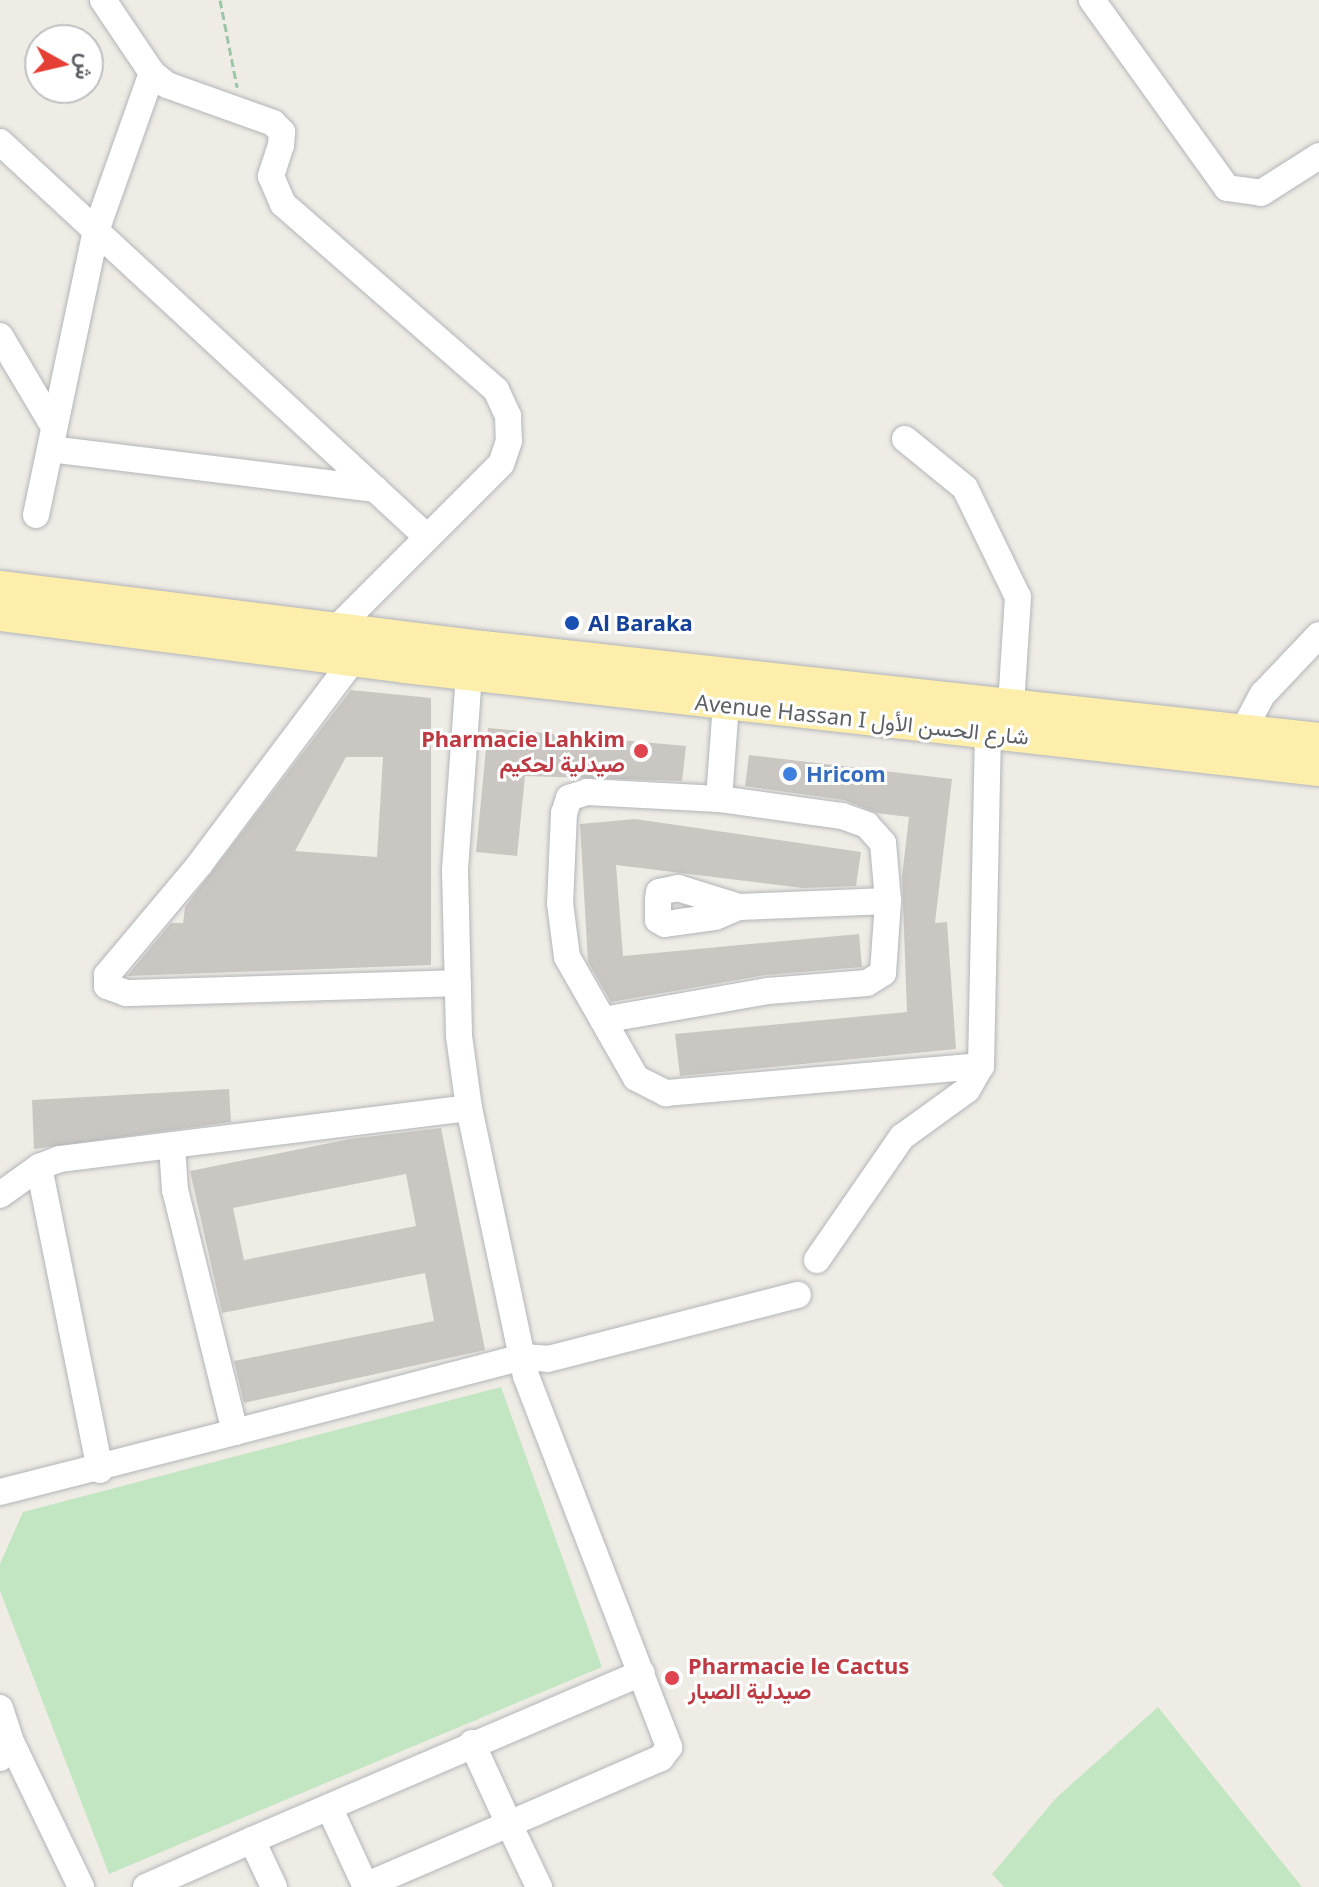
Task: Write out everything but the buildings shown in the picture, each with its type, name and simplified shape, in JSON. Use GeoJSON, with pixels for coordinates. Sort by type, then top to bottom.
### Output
{"type":"FeatureCollection","features":[{"type":"Feature","properties":{"kind":"main road"},"geometry":{"type":"LineString","coordinates":[[0,587],[1011,706],[1319,739]]}},
{"type":"Feature","properties":{"kind":"main road","name":"Avenue Hassan I شارع الحسن الأول"},"geometry":{"type":"LineString","coordinates":[[0,615],[405,667],[1319,770]]}},
{"type":"Feature","properties":{"kind":"street"},"geometry":{"type":"LineString","coordinates":[[103,0],[152,73],[167,85],[242,110],[273,123],[282,132],[271,176],[283,204],[496,390],[508,416],[509,441],[501,464],[337,628]]}},
{"type":"Feature","properties":{"kind":"street"},"geometry":{"type":"LineString","coordinates":[[1092,0],[1227,188],[1261,193],[1319,156]]}},
{"type":"Feature","properties":{"kind":"street"},"geometry":{"type":"LineString","coordinates":[[36,515],[96,231],[152,73]]}},
{"type":"Feature","properties":{"kind":"street"},"geometry":{"type":"LineString","coordinates":[[0,142],[427,537]]}},
{"type":"Feature","properties":{"kind":"street"},"geometry":{"type":"LineString","coordinates":[[0,336],[52,438]]}},
{"type":"Feature","properties":{"kind":"street"},"geometry":{"type":"LineString","coordinates":[[52,438],[376,489]]}},
{"type":"Feature","properties":{"kind":"street"},"geometry":{"type":"LineString","coordinates":[[905,439],[965,488],[1018,597],[1011,706]]}},
{"type":"Feature","properties":{"kind":"street"},"geometry":{"type":"LineString","coordinates":[[1244,729],[1263,694],[1319,635]]}},
{"type":"Feature","properties":{"kind":"street"},"geometry":{"type":"LineString","coordinates":[[353,660],[200,864],[107,975],[107,986],[126,993],[458,983]]}},
{"type":"Feature","properties":{"kind":"street"},"geometry":{"type":"LineString","coordinates":[[329,1807],[365,1886],[667,1753],[669,1740],[522,1357],[469,1108],[458,983],[458,799],[469,674]]}},
{"type":"Feature","properties":{"kind":"street"},"geometry":{"type":"LineString","coordinates":[[719,799],[726,704]]}},
{"type":"Feature","properties":{"kind":"street"},"geometry":{"type":"LineString","coordinates":[[817,1260],[902,1137],[967,1090],[981,1066],[988,734]]}},
{"type":"Feature","properties":{"kind":"street"},"geometry":{"type":"LineString","coordinates":[[603,1020],[768,991],[876,980],[887,964],[888,901],[883,843],[867,825],[842,816],[719,799],[587,792],[569,798],[560,851],[567,957],[636,1078],[666,1093],[981,1066]]}},
{"type":"Feature","properties":{"kind":"street"},"geometry":{"type":"LineString","coordinates":[[739,907],[888,901]]}},
{"type":"Feature","properties":{"kind":"street"},"geometry":{"type":"LineString","coordinates":[[0,1195],[39,1167],[60,1159],[469,1108]]}},
{"type":"Feature","properties":{"kind":"street"},"geometry":{"type":"LineString","coordinates":[[172,1146],[175,1190],[235,1432]]}},
{"type":"Feature","properties":{"kind":"street"},"geometry":{"type":"LineString","coordinates":[[39,1167],[100,1470]]}},
{"type":"Feature","properties":{"kind":"street"},"geometry":{"type":"LineString","coordinates":[[0,1492],[100,1470],[522,1357],[548,1359],[798,1295]]}},
{"type":"Feature","properties":{"kind":"street"},"geometry":{"type":"LineString","coordinates":[[146,1887],[472,1743],[642,1673]]}},
{"type":"Feature","properties":{"kind":"street"},"geometry":{"type":"LineString","coordinates":[[0,1708],[6,1751],[81,1887]]}},
{"type":"Feature","properties":{"kind":"street"},"geometry":{"type":"LineString","coordinates":[[472,1743],[539,1887]]}},
{"type":"Feature","properties":{"kind":"street"},"geometry":{"type":"LineString","coordinates":[[252,1840],[274,1887]]}},
{"type":"Feature","properties":{"kind":"path"},"geometry":{"type":"LineString","coordinates":[[220,0],[242,110]]}},
{"type":"Feature","properties":{"kind":"green space"},"geometry":{"type":"Polygon","coordinates":[[[501,1387],[602,1667],[109,1874],[0,1591],[0,1564],[23,1512],[501,1387]]]}},
{"type":"Feature","properties":{"kind":"green space"},"geometry":{"type":"Polygon","coordinates":[[[1158,1707],[1302,1887],[1004,1887],[992,1874],[1057,1797],[1158,1707]]]}},
{"type":"Feature","properties":{"kind":"place","name":"Al Baraka"},"geometry":{"type":"Point","coordinates":[572,623]}},
{"type":"Feature","properties":{"kind":"place","name":"Pharmacie Lahkim صيدلية لحكيم"},"geometry":{"type":"Point","coordinates":[641,751]}},
{"type":"Feature","properties":{"kind":"place","name":"Hricom"},"geometry":{"type":"Point","coordinates":[790,774]}},
{"type":"Feature","properties":{"kind":"place","name":"Pharmacie le Cactus صيدلية الصبار"},"geometry":{"type":"Point","coordinates":[672,1678]}}]}
